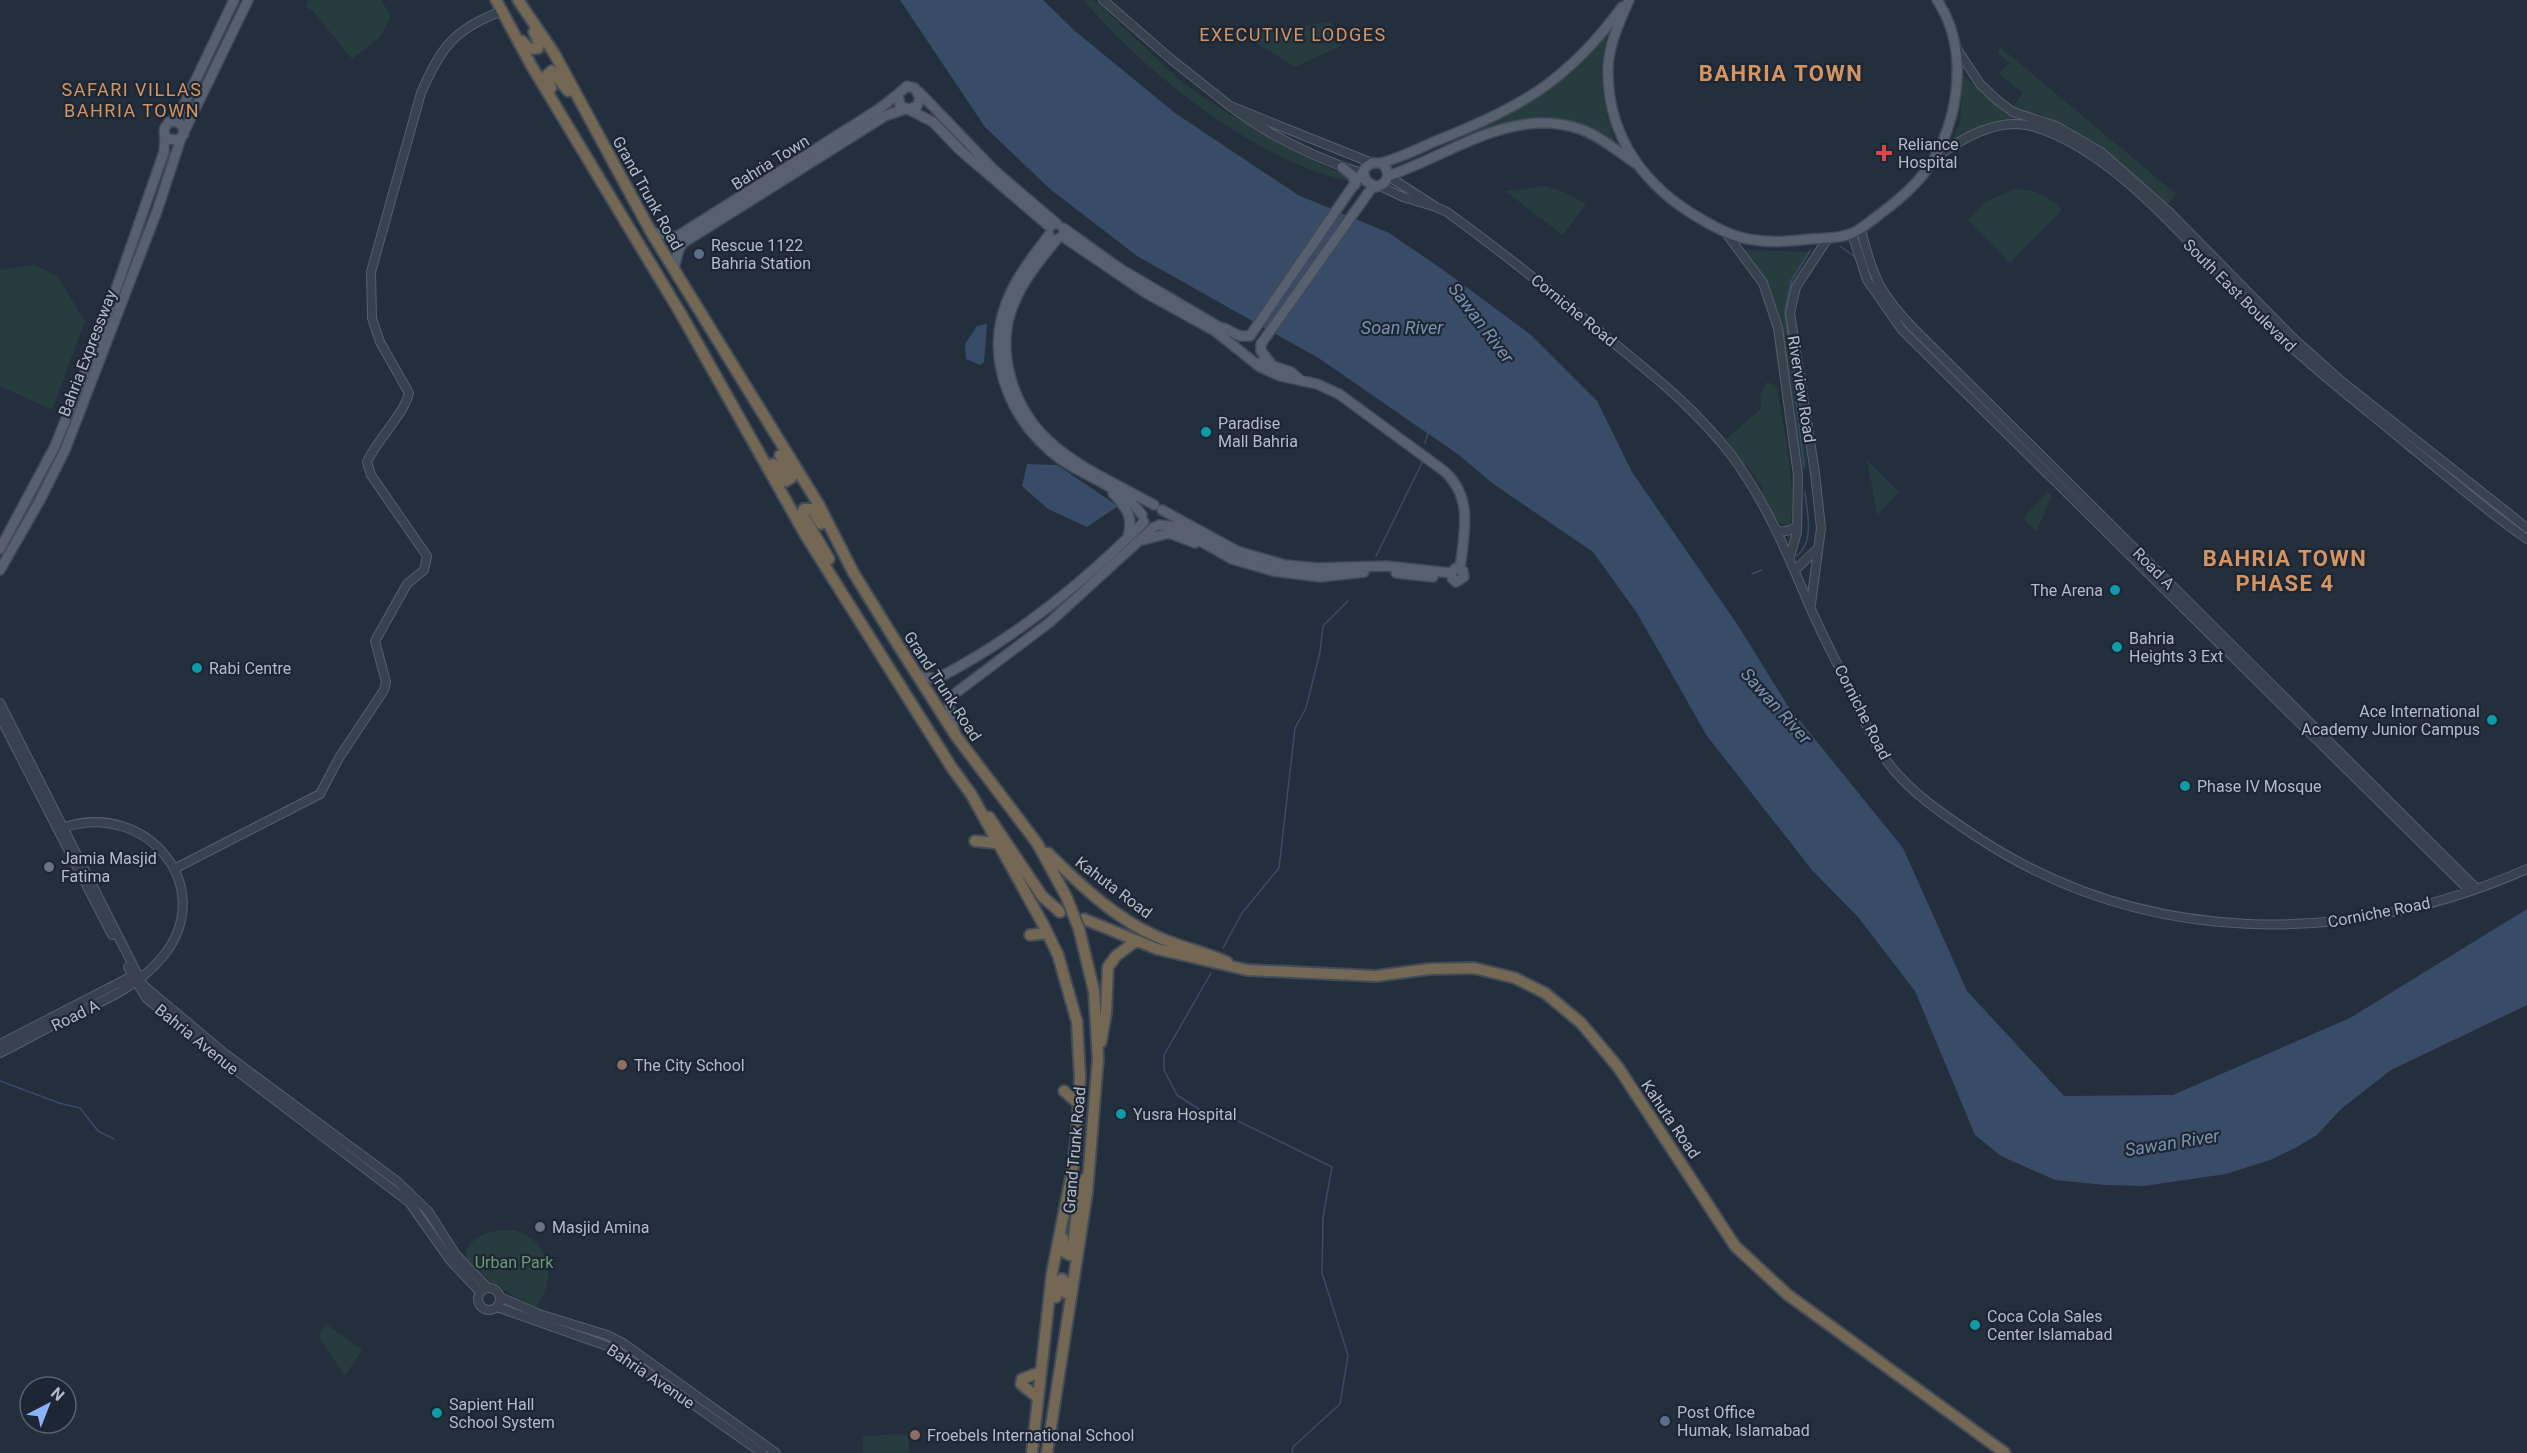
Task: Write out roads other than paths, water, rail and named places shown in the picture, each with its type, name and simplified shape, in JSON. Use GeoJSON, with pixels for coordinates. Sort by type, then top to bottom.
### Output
{"type":"FeatureCollection","features":[{"type":"Feature","properties":{"kind":"highway","name":"Grand Trunk Road"},"geometry":{"type":"LineString","coordinates":[[496,0],[531,65],[732,402],[786,501],[952,768],[971,794],[1047,933],[1068,985],[1077,1022],[1079,1104],[1073,1167],[1052,1273],[1032,1453]]}},
{"type":"Feature","properties":{"kind":"highway","name":"Grand Trunk Road"},"geometry":{"type":"LineString","coordinates":[[517,0],[554,53],[651,232],[819,505],[853,572],[956,736],[1037,843],[1081,924],[1094,991],[1098,1059],[1089,1172],[1047,1453]]}},
{"type":"Feature","properties":{"kind":"highway"},"geometry":{"type":"LineString","coordinates":[[509,23],[527,48],[532,51],[537,48],[539,42],[517,0]]}},
{"type":"Feature","properties":{"kind":"highway"},"geometry":{"type":"LineString","coordinates":[[560,111],[547,75],[552,71],[596,130]]}},
{"type":"Feature","properties":{"kind":"highway"},"geometry":{"type":"LineString","coordinates":[[732,402],[749,424],[782,479],[788,480],[791,475],[758,418],[751,396]]}},
{"type":"Feature","properties":{"kind":"highway"},"geometry":{"type":"LineString","coordinates":[[837,585],[831,562],[802,513],[804,509],[812,509],[838,554],[853,572]]}},
{"type":"Feature","properties":{"kind":"highway"},"geometry":{"type":"LineString","coordinates":[[971,794],[1016,855],[1042,896],[1060,912]]}},
{"type":"Feature","properties":{"kind":"highway"},"geometry":{"type":"LineString","coordinates":[[986,822],[974,839],[996,843]]}},
{"type":"Feature","properties":{"kind":"highway","name":"Kahuta Road"},"geometry":{"type":"LineString","coordinates":[[1037,843],[1076,880],[1129,920],[1157,937],[1208,953],[1247,970]]}},
{"type":"Feature","properties":{"kind":"highway","name":"Kahuta Road"},"geometry":{"type":"LineString","coordinates":[[1081,924],[1198,961],[1247,970],[1376,976],[1429,969],[1474,968],[1515,978],[1545,993],[1581,1023],[1618,1067],[1735,1246],[1788,1295],[2005,1453]]}},
{"type":"Feature","properties":{"kind":"highway"},"geometry":{"type":"LineString","coordinates":[[1030,935],[1047,933]]}},
{"type":"Feature","properties":{"kind":"highway","name":"Kahuta Road"},"geometry":{"type":"LineString","coordinates":[[1098,1059],[1106,1013],[1108,967],[1116,956],[1136,941]]}},
{"type":"Feature","properties":{"kind":"highway"},"geometry":{"type":"LineString","coordinates":[[1064,1091],[1079,1104]]}},
{"type":"Feature","properties":{"kind":"highway"},"geometry":{"type":"LineString","coordinates":[[1073,1167],[1064,1234],[1063,1249],[1066,1255],[1070,1255],[1073,1250],[1079,1191],[1089,1172]]}},
{"type":"Feature","properties":{"kind":"highway"},"geometry":{"type":"LineString","coordinates":[[1044,1352],[1050,1336],[1059,1281],[1065,1279],[1068,1284],[1058,1353],[1061,1364]]}},
{"type":"Feature","properties":{"kind":"highway"},"geometry":{"type":"LineString","coordinates":[[1038,1398],[1021,1382],[1041,1372]]}},
{"type":"Feature","properties":{"kind":"main road"},"geometry":{"type":"LineString","coordinates":[[170,122],[181,124],[183,135],[174,141],[165,135],[164,129],[170,122],[180,112],[234,0]]}},
{"type":"Feature","properties":{"kind":"main road","name":"Bahria Expressway"},"geometry":{"type":"LineString","coordinates":[[0,570],[40,501],[65,450],[157,211],[183,135],[248,0]]}},
{"type":"Feature","properties":{"kind":"main road"},"geometry":{"type":"LineString","coordinates":[[1454,573],[1466,509],[1461,492],[1444,471],[1399,441],[1397,435],[1380,422],[1374,421],[1332,390],[1299,379],[1280,376],[1260,367],[1215,331],[1146,293],[1056,232],[961,151],[933,122],[898,103],[898,94],[907,86],[917,91],[1056,232],[1130,276],[1244,337],[1253,332],[1364,174],[1366,167],[1496,116],[1541,90],[1570,68],[1596,43],[1628,0]]}},
{"type":"Feature","properties":{"kind":"main road"},"geometry":{"type":"LineString","coordinates":[[1628,0],[1611,45],[1608,73],[1612,110],[1635,163],[1653,185],[1675,205],[1726,232],[1754,240],[1780,242],[1828,238],[1856,232],[1912,190],[1935,158],[1947,136],[1957,93],[1957,50],[1937,0]]}},
{"type":"Feature","properties":{"kind":"main road"},"geometry":{"type":"LineString","coordinates":[[907,109],[919,102],[917,91]]}},
{"type":"Feature","properties":{"kind":"main road","name":"Bahria Town"},"geometry":{"type":"LineString","coordinates":[[651,232],[676,237],[879,109],[898,94]]}},
{"type":"Feature","properties":{"kind":"main road","name":"Bahria Town"},"geometry":{"type":"LineString","coordinates":[[674,268],[683,243],[885,116],[907,109]]}},
{"type":"Feature","properties":{"kind":"main road"},"geometry":{"type":"LineString","coordinates":[[1272,365],[1261,351],[1263,340],[1364,197],[1388,176],[1501,129],[1550,123],[1581,129],[1635,163]]}},
{"type":"Feature","properties":{"kind":"main road","name":"Bahria Expressway"},"geometry":{"type":"LineString","coordinates":[[0,549],[56,446],[122,273],[164,152],[165,135]]}},
{"type":"Feature","properties":{"kind":"main road"},"geometry":{"type":"LineString","coordinates":[[1377,163],[1387,170],[1388,176]]}},
{"type":"Feature","properties":{"kind":"main road"},"geometry":{"type":"LineString","coordinates":[[1342,167],[1353,176],[1353,187]]}},
{"type":"Feature","properties":{"kind":"main road"},"geometry":{"type":"LineString","coordinates":[[1364,174],[1366,182],[1376,186]]}},
{"type":"Feature","properties":{"kind":"main road"},"geometry":{"type":"LineString","coordinates":[[1056,232],[1023,269],[1006,305],[999,338],[1002,376],[1013,407],[1034,436],[1065,462],[1132,502],[1143,519],[1157,526],[1176,527],[1232,559],[1305,577],[1386,572],[1454,573]]}},
{"type":"Feature","properties":{"kind":"main road"},"geometry":{"type":"LineString","coordinates":[[1056,232],[1012,306],[1006,350],[1013,386],[1023,408],[1049,441],[1071,457],[1158,508],[1237,551],[1285,565],[1317,568],[1386,566],[1454,573]]}},
{"type":"Feature","properties":{"kind":"main road"},"geometry":{"type":"LineString","coordinates":[[1224,328],[1246,352],[1265,364],[1291,372],[1299,379]]}},
{"type":"Feature","properties":{"kind":"main road"},"geometry":{"type":"LineString","coordinates":[[1108,487],[1129,514],[1131,524],[1127,539]]}},
{"type":"Feature","properties":{"kind":"main road"},"geometry":{"type":"LineString","coordinates":[[919,675],[936,679],[999,643],[1070,591],[1127,539],[1143,519],[1146,508],[1158,508]]}},
{"type":"Feature","properties":{"kind":"main road"},"geometry":{"type":"LineString","coordinates":[[956,736],[949,710],[953,695],[1050,622],[1157,526],[1163,520],[1158,508]]}},
{"type":"Feature","properties":{"kind":"main road"},"geometry":{"type":"LineString","coordinates":[[1138,542],[1164,533],[1174,534],[1238,568],[1250,571],[1258,567]]}},
{"type":"Feature","properties":{"kind":"street"},"geometry":{"type":"LineString","coordinates":[[1103,0],[1172,60],[1251,122],[1290,145],[1364,174]]}},
{"type":"Feature","properties":{"kind":"street"},"geometry":{"type":"LineString","coordinates":[[174,869],[320,794],[339,758],[384,690],[386,682],[375,641],[407,584],[424,570],[428,556],[371,475],[367,462],[391,422],[406,406],[409,393],[380,342],[372,318],[371,272],[421,93],[433,66],[446,45],[459,33],[502,11]]}},
{"type":"Feature","properties":{"kind":"street","name":"South East Boulevard"},"geometry":{"type":"LineString","coordinates":[[1957,50],[1980,84],[2013,112],[2056,126],[2101,152],[2168,211],[2293,338],[2333,374],[2527,528]]}},
{"type":"Feature","properties":{"kind":"street"},"geometry":{"type":"LineString","coordinates":[[1230,105],[1377,163]]}},
{"type":"Feature","properties":{"kind":"street","name":"South East Boulevard"},"geometry":{"type":"LineString","coordinates":[[1935,158],[1971,134],[2002,126],[2028,125],[2070,141],[2085,150],[2163,217],[2286,343],[2527,539]]}},
{"type":"Feature","properties":{"kind":"street"},"geometry":{"type":"LineString","coordinates":[[1388,176],[1436,207]]}},
{"type":"Feature","properties":{"kind":"street"},"geometry":{"type":"LineString","coordinates":[[1376,186],[1436,207]]}},
{"type":"Feature","properties":{"kind":"street","name":"Corniche Road"},"geometry":{"type":"LineString","coordinates":[[1436,207],[1447,212],[1509,257],[1675,393],[1732,456],[1776,529],[1796,569],[1811,608],[1883,756],[1900,778],[1959,825],[1998,851],[2067,883],[2109,899],[2195,922],[2318,925],[2359,920],[2417,908],[2527,869]]}},
{"type":"Feature","properties":{"kind":"street","name":"Riverview Road"},"geometry":{"type":"LineString","coordinates":[[1726,232],[1763,283],[1778,328],[1798,475],[1797,526],[1794,549],[1790,557]]}},
{"type":"Feature","properties":{"kind":"street","name":"Road A"},"geometry":{"type":"LineString","coordinates":[[1856,232],[1882,293],[1914,329],[2472,889]]}},
{"type":"Feature","properties":{"kind":"street","name":"Riverview Road"},"geometry":{"type":"LineString","coordinates":[[1811,608],[1816,550],[1821,528],[1815,473],[1790,313],[1796,287],[1828,238]]}},
{"type":"Feature","properties":{"kind":"street"},"geometry":{"type":"LineString","coordinates":[[1776,529],[1780,532],[1797,526]]}},
{"type":"Feature","properties":{"kind":"street"},"geometry":{"type":"LineString","coordinates":[[1796,569],[1816,550]]}},
{"type":"Feature","properties":{"kind":"street","name":"Bahria Avenue"},"geometry":{"type":"LineString","coordinates":[[0,703],[65,827],[136,978],[151,994],[224,1053],[398,1182],[428,1211],[456,1255],[488,1288]]}},
{"type":"Feature","properties":{"kind":"street","name":"Bahria Avenue"},"geometry":{"type":"LineString","coordinates":[[0,717],[39,788],[146,998],[220,1058],[393,1187],[409,1202],[450,1260],[480,1292]]}},
{"type":"Feature","properties":{"kind":"street","name":"Road A"},"geometry":{"type":"LineString","coordinates":[[0,1053],[146,972],[164,955],[178,928],[181,898],[174,869],[154,842],[126,825],[94,821],[65,827]]}},
{"type":"Feature","properties":{"kind":"street","name":"Road A"},"geometry":{"type":"LineString","coordinates":[[0,1044],[136,978]]}},
{"type":"Feature","properties":{"kind":"street"},"geometry":{"type":"LineString","coordinates":[[488,1288],[495,1289],[500,1297],[497,1307],[491,1310],[481,1306],[478,1299],[480,1292],[488,1288]]}},
{"type":"Feature","properties":{"kind":"street","name":"Bahria Avenue"},"geometry":{"type":"LineString","coordinates":[[500,1297],[607,1335],[623,1343],[776,1453]]}},
{"type":"Feature","properties":{"kind":"street","name":"Bahria Avenue"},"geometry":{"type":"LineString","coordinates":[[497,1307],[613,1348],[762,1453]]}},
{"type":"Feature","properties":{"kind":"water","name":"Soan River"},"geometry":{"type":"Polygon","coordinates":[[[900,0],[1043,0],[1075,31],[1175,113],[1298,195],[1389,233],[1531,335],[1597,401],[1632,472],[1737,624],[1788,706],[1903,848],[1967,991],[2064,1096],[2173,1095],[2350,1018],[2527,909],[2527,1005],[2391,1070],[2341,1109],[2317,1135],[2295,1148],[2270,1160],[2226,1174],[2144,1186],[2105,1185],[2055,1180],[2001,1156],[1975,1135],[1915,991],[1858,917],[1812,870],[1707,736],[1637,613],[1593,552],[1492,483],[1459,455],[1320,359],[1137,256],[1050,189],[985,127],[900,0]]]}},
{"type":"Feature","properties":{"kind":"water"},"geometry":{"type":"Polygon","coordinates":[[[987,324],[984,362],[980,365],[966,359],[965,344],[977,326],[987,324]]]}},
{"type":"Feature","properties":{"kind":"water"},"geometry":{"type":"Polygon","coordinates":[[[1027,464],[1057,465],[1118,506],[1087,527],[1048,509],[1022,486],[1027,464]]]}},
{"type":"Feature","properties":{"kind":"waterway"},"geometry":{"type":"LineString","coordinates":[[1840,246],[1855,257]]}},
{"type":"Feature","properties":{"kind":"waterway"},"geometry":{"type":"LineString","coordinates":[[1804,465],[1785,312],[1791,281],[1810,251]]}},
{"type":"Feature","properties":{"kind":"waterway"},"geometry":{"type":"LineString","coordinates":[[1872,277],[1876,286]]}},
{"type":"Feature","properties":{"kind":"waterway"},"geometry":{"type":"LineString","coordinates":[[1905,327],[1963,385]]}},
{"type":"Feature","properties":{"kind":"waterway"},"geometry":{"type":"LineString","coordinates":[[1425,443],[1428,433]]}},
{"type":"Feature","properties":{"kind":"waterway"},"geometry":{"type":"LineString","coordinates":[[1376,556],[1422,463]]}},
{"type":"Feature","properties":{"kind":"waterway"},"geometry":{"type":"LineString","coordinates":[[1797,556],[1803,550],[1808,534],[1805,492]]}},
{"type":"Feature","properties":{"kind":"waterway"},"geometry":{"type":"LineString","coordinates":[[1752,574],[1762,570]]}},
{"type":"Feature","properties":{"kind":"waterway"},"geometry":{"type":"LineString","coordinates":[[1223,948],[1242,913],[1279,868],[1295,728],[1306,708],[1320,652],[1323,626],[1348,601]]}},
{"type":"Feature","properties":{"kind":"waterway"},"geometry":{"type":"LineString","coordinates":[[1211,973],[1164,1055],[1164,1070],[1177,1095],[1205,1113],[1238,1121],[1332,1167],[1323,1217],[1322,1273],[1348,1355],[1340,1404],[1293,1447],[1292,1453]]}},
{"type":"Feature","properties":{"kind":"waterway"},"geometry":{"type":"LineString","coordinates":[[0,1081],[59,1103],[80,1108],[98,1131],[114,1139]]}},
{"type":"Feature","properties":{"kind":"place","name":"Reliance Hospital"},"geometry":{"type":"Point","coordinates":[1884,153]}},
{"type":"Feature","properties":{"kind":"place","name":"Rescue 1122 Bahria Station"},"geometry":{"type":"Point","coordinates":[699,254]}},
{"type":"Feature","properties":{"kind":"place","name":"Paradise Mall Bahria"},"geometry":{"type":"Point","coordinates":[1206,432]}},
{"type":"Feature","properties":{"kind":"place","name":"The Arena"},"geometry":{"type":"Point","coordinates":[2115,590]}},
{"type":"Feature","properties":{"kind":"place","name":"Bahria Heights 3 Ext"},"geometry":{"type":"Point","coordinates":[2117,647]}},
{"type":"Feature","properties":{"kind":"place","name":"Rabi Centre"},"geometry":{"type":"Point","coordinates":[197,668]}},
{"type":"Feature","properties":{"kind":"place","name":"Ace International Academy Junior Campus"},"geometry":{"type":"Point","coordinates":[2492,720]}},
{"type":"Feature","properties":{"kind":"place","name":"Phase IV Mosque"},"geometry":{"type":"Point","coordinates":[2185,786]}},
{"type":"Feature","properties":{"kind":"place","name":"Jamia Masjid Fatima"},"geometry":{"type":"Point","coordinates":[49,867]}},
{"type":"Feature","properties":{"kind":"place","name":"The City School"},"geometry":{"type":"Point","coordinates":[622,1065]}},
{"type":"Feature","properties":{"kind":"place","name":"Yusra Hospital"},"geometry":{"type":"Point","coordinates":[1121,1114]}},
{"type":"Feature","properties":{"kind":"place","name":"Masjid Amina"},"geometry":{"type":"Point","coordinates":[540,1227]}},
{"type":"Feature","properties":{"kind":"place","name":"Coca Cola Sales Center Islamabad"},"geometry":{"type":"Point","coordinates":[1975,1325]}},
{"type":"Feature","properties":{"kind":"place","name":"Sapient Hall School System"},"geometry":{"type":"Point","coordinates":[437,1413]}},
{"type":"Feature","properties":{"kind":"place","name":"Post Office Humak, Islamabad"},"geometry":{"type":"Point","coordinates":[1665,1421]}},
{"type":"Feature","properties":{"kind":"place","name":"Froebels International School"},"geometry":{"type":"Point","coordinates":[915,1435]}},
{"type":"Feature","properties":{"kind":"district","name":"EXECUTIVE LODGES"},"geometry":{"type":"Point","coordinates":[1293,35]}},
{"type":"Feature","properties":{"kind":"district","name":"BAHRIA TOWN"},"geometry":{"type":"Point","coordinates":[1781,73]}},
{"type":"Feature","properties":{"kind":"district","name":"SAFARI VILLAS BAHRIA TOWN"},"geometry":{"type":"Point","coordinates":[132,100]}},
{"type":"Feature","properties":{"kind":"district","name":"BAHRIA TOWN PHASE 4"},"geometry":{"type":"Point","coordinates":[2285,570]}},
{"type":"Feature","properties":{"kind":"water label","name":"Sawan River"},"geometry":{"type":"Point","coordinates":[1481,323]}},
{"type":"Feature","properties":{"kind":"water label","name":"Sawan River"},"geometry":{"type":"Point","coordinates":[1776,706]}},
{"type":"Feature","properties":{"kind":"water label","name":"Sawan River"},"geometry":{"type":"Point","coordinates":[2172,1143]}},
{"type":"Feature","properties":{"kind":"park label","name":"Urban Park"},"geometry":{"type":"Point","coordinates":[514,1262]}}]}
